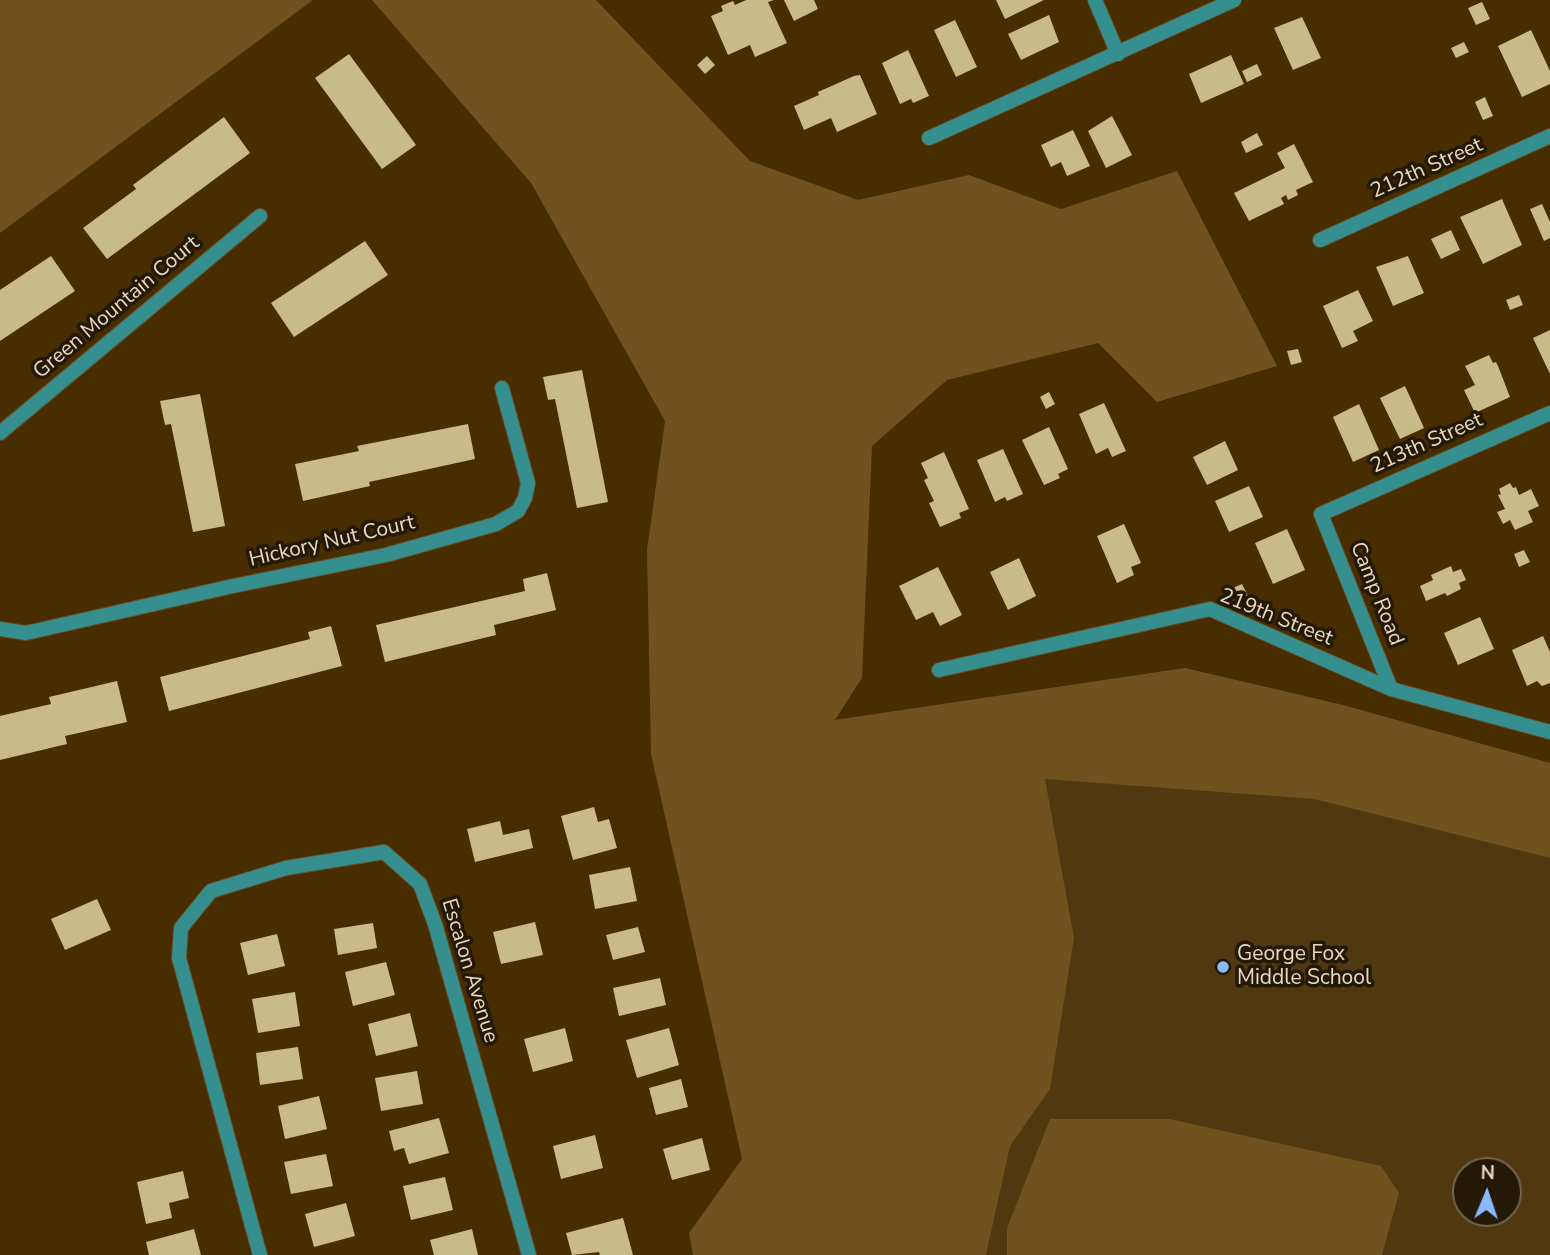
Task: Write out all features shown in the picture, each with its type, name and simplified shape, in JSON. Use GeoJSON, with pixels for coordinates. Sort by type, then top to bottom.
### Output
{"type":"FeatureCollection","features":[{"type":"Feature","properties":{"kind":"street"},"geometry":{"type":"LineString","coordinates":[[1095,0],[1118,54]]}},
{"type":"Feature","properties":{"kind":"street"},"geometry":{"type":"LineString","coordinates":[[929,138],[1234,0]]}},
{"type":"Feature","properties":{"kind":"street","name":"212th Street"},"geometry":{"type":"LineString","coordinates":[[1320,240],[1550,136]]}},
{"type":"Feature","properties":{"kind":"street","name":"Green Mountain Court"},"geometry":{"type":"LineString","coordinates":[[0,433],[260,216]]}},
{"type":"Feature","properties":{"kind":"street","name":"Hickory Nut Court"},"geometry":{"type":"LineString","coordinates":[[0,629],[26,633],[233,586],[386,555],[496,524],[518,511],[525,498],[528,483],[502,388]]}},
{"type":"Feature","properties":{"kind":"street","name":"213th Street"},"geometry":{"type":"LineString","coordinates":[[1321,514],[1550,413]]}},
{"type":"Feature","properties":{"kind":"street","name":"Camp Road"},"geometry":{"type":"LineString","coordinates":[[1321,514],[1391,689]]}},
{"type":"Feature","properties":{"kind":"street","name":"219th Street"},"geometry":{"type":"LineString","coordinates":[[939,670],[1210,609],[1391,689],[1550,732]]}},
{"type":"Feature","properties":{"kind":"street","name":"Escalon Avenue"},"geometry":{"type":"LineString","coordinates":[[260,1255],[179,958],[181,928],[211,891],[286,868],[384,852],[420,884],[435,924],[529,1255]]}},
{"type":"Feature","properties":{"kind":"shaded area"},"geometry":{"type":"Polygon","coordinates":[[[0,0],[313,0],[0,233],[0,0]]]}},
{"type":"Feature","properties":{"kind":"shaded area"},"geometry":{"type":"Polygon","coordinates":[[[372,0],[596,0],[750,161],[858,200],[969,175],[1061,209],[1177,171],[1277,366],[1157,402],[1098,343],[947,380],[872,446],[862,678],[835,720],[1185,668],[1343,705],[1550,763],[1550,858],[1314,799],[1045,779],[1074,938],[1050,1089],[1010,1146],[986,1255],[693,1255],[689,1233],[742,1159],[651,754],[647,550],[665,421],[531,183],[372,0]]]}},
{"type":"Feature","properties":{"kind":"shaded area","name":"George Fox Middle School"},"geometry":{"type":"Polygon","coordinates":[[[1185,668],[1343,705],[1550,763],[1550,1255],[968,1255],[834,720],[1185,668]]]}},
{"type":"Feature","properties":{"kind":"shaded area"},"geometry":{"type":"Polygon","coordinates":[[[1050,1119],[1170,1119],[1381,1166],[1399,1193],[1382,1255],[1007,1255],[1007,1228],[1050,1119]]]}},
{"type":"Feature","properties":{"kind":"building"},"geometry":{"type":"Polygon","coordinates":[[[746,0],[774,0],[768,2],[787,43],[755,57],[750,45],[728,55],[711,16],[723,11],[721,6],[733,1],[735,5],[746,0]]]}},
{"type":"Feature","properties":{"kind":"building"},"geometry":{"type":"Polygon","coordinates":[[[784,0],[814,0],[818,9],[794,21],[784,0]]]}},
{"type":"Feature","properties":{"kind":"building"},"geometry":{"type":"Polygon","coordinates":[[[996,0],[1044,0],[1005,19],[996,0]]]}},
{"type":"Feature","properties":{"kind":"building"},"geometry":{"type":"Polygon","coordinates":[[[1482,2],[1490,19],[1476,25],[1468,8],[1482,2]]]}},
{"type":"Feature","properties":{"kind":"building"},"geometry":{"type":"Polygon","coordinates":[[[1049,15],[1059,42],[1021,60],[1008,34],[1049,15]]]}},
{"type":"Feature","properties":{"kind":"building"},"geometry":{"type":"Polygon","coordinates":[[[1302,17],[1321,58],[1293,70],[1274,28],[1302,17]]]}},
{"type":"Feature","properties":{"kind":"building"},"geometry":{"type":"Polygon","coordinates":[[[955,20],[977,67],[956,77],[934,30],[955,20]]]}},
{"type":"Feature","properties":{"kind":"building"},"geometry":{"type":"Polygon","coordinates":[[[1531,30],[1550,71],[1550,84],[1522,97],[1498,46],[1531,30]]]}},
{"type":"Feature","properties":{"kind":"building"},"geometry":{"type":"Polygon","coordinates":[[[1464,42],[1469,52],[1456,58],[1451,48],[1464,42]]]}},
{"type":"Feature","properties":{"kind":"building"},"geometry":{"type":"Polygon","coordinates":[[[908,50],[929,96],[913,103],[911,99],[900,104],[882,63],[908,50]]]}},
{"type":"Feature","properties":{"kind":"building"},"geometry":{"type":"Polygon","coordinates":[[[349,54],[416,145],[382,169],[315,78],[349,54]]]}},
{"type":"Feature","properties":{"kind":"building"},"geometry":{"type":"Polygon","coordinates":[[[1231,55],[1244,84],[1201,103],[1189,74],[1231,55]]]}},
{"type":"Feature","properties":{"kind":"building"},"geometry":{"type":"Polygon","coordinates":[[[707,56],[715,65],[705,74],[697,65],[707,56]]]}},
{"type":"Feature","properties":{"kind":"building"},"geometry":{"type":"Polygon","coordinates":[[[1257,64],[1262,75],[1247,82],[1242,71],[1257,64]]]}},
{"type":"Feature","properties":{"kind":"building"},"geometry":{"type":"Polygon","coordinates":[[[860,75],[877,114],[837,132],[831,118],[804,130],[794,106],[819,95],[818,92],[860,75]]]}},
{"type":"Feature","properties":{"kind":"building"},"geometry":{"type":"Polygon","coordinates":[[[1485,97],[1493,116],[1483,120],[1475,102],[1485,97]]]}},
{"type":"Feature","properties":{"kind":"building"},"geometry":{"type":"Polygon","coordinates":[[[1112,116],[1132,155],[1106,168],[1088,131],[1112,116]]]}},
{"type":"Feature","properties":{"kind":"building"},"geometry":{"type":"Polygon","coordinates":[[[224,117],[250,153],[107,259],[83,228],[136,189],[133,185],[224,117]]]}},
{"type":"Feature","properties":{"kind":"building"},"geometry":{"type":"Polygon","coordinates":[[[1073,130],[1090,166],[1067,176],[1061,162],[1051,167],[1041,145],[1073,130]]]}},
{"type":"Feature","properties":{"kind":"building"},"geometry":{"type":"Polygon","coordinates":[[[1257,133],[1263,145],[1246,153],[1241,142],[1257,133]]]}},
{"type":"Feature","properties":{"kind":"building"},"geometry":{"type":"Polygon","coordinates":[[[1294,144],[1313,182],[1296,190],[1298,195],[1288,200],[1286,195],[1281,198],[1284,204],[1249,221],[1234,193],[1285,168],[1277,153],[1294,144]]]}},
{"type":"Feature","properties":{"kind":"building"},"geometry":{"type":"Polygon","coordinates":[[[1502,199],[1522,245],[1483,264],[1460,217],[1502,199]]]}},
{"type":"Feature","properties":{"kind":"building"},"geometry":{"type":"Polygon","coordinates":[[[1542,204],[1550,222],[1550,238],[1544,241],[1530,209],[1542,204]]]}},
{"type":"Feature","properties":{"kind":"building"},"geometry":{"type":"Polygon","coordinates":[[[1451,230],[1460,250],[1441,259],[1431,239],[1451,230]]]}},
{"type":"Feature","properties":{"kind":"building"},"geometry":{"type":"Polygon","coordinates":[[[365,241],[388,275],[294,337],[271,303],[365,241]]]}},
{"type":"Feature","properties":{"kind":"building"},"geometry":{"type":"Polygon","coordinates":[[[51,256],[75,291],[0,341],[0,290],[51,256]]]}},
{"type":"Feature","properties":{"kind":"building"},"geometry":{"type":"Polygon","coordinates":[[[1408,256],[1424,293],[1393,306],[1376,267],[1408,256]]]}},
{"type":"Feature","properties":{"kind":"building"},"geometry":{"type":"Polygon","coordinates":[[[1358,290],[1373,321],[1353,331],[1358,341],[1342,348],[1323,306],[1358,290]]]}},
{"type":"Feature","properties":{"kind":"building"},"geometry":{"type":"Polygon","coordinates":[[[1519,295],[1523,305],[1510,310],[1506,300],[1519,295]]]}},
{"type":"Feature","properties":{"kind":"building"},"geometry":{"type":"Polygon","coordinates":[[[1550,330],[1550,374],[1533,338],[1550,330]]]}},
{"type":"Feature","properties":{"kind":"building"},"geometry":{"type":"Polygon","coordinates":[[[1298,349],[1302,362],[1291,365],[1287,351],[1298,349]]]}},
{"type":"Feature","properties":{"kind":"building"},"geometry":{"type":"Polygon","coordinates":[[[1489,355],[1493,363],[1496,362],[1510,397],[1475,413],[1464,390],[1475,385],[1465,366],[1489,355]]]}},
{"type":"Feature","properties":{"kind":"building"},"geometry":{"type":"Polygon","coordinates":[[[582,370],[608,502],[577,508],[555,399],[548,400],[543,377],[582,370]]]}},
{"type":"Feature","properties":{"kind":"building"},"geometry":{"type":"Polygon","coordinates":[[[1405,386],[1424,428],[1400,439],[1380,398],[1405,386]]]}},
{"type":"Feature","properties":{"kind":"building"},"geometry":{"type":"Polygon","coordinates":[[[1049,392],[1055,404],[1046,409],[1040,397],[1049,392]]]}},
{"type":"Feature","properties":{"kind":"building"},"geometry":{"type":"Polygon","coordinates":[[[200,394],[225,526],[193,532],[171,424],[165,425],[160,401],[200,394]]]}},
{"type":"Feature","properties":{"kind":"building"},"geometry":{"type":"Polygon","coordinates":[[[1104,403],[1126,451],[1112,457],[1108,448],[1096,454],[1079,414],[1104,403]]]}},
{"type":"Feature","properties":{"kind":"building"},"geometry":{"type":"Polygon","coordinates":[[[1359,404],[1379,450],[1353,462],[1333,417],[1359,404]]]}},
{"type":"Feature","properties":{"kind":"building"},"geometry":{"type":"Polygon","coordinates":[[[468,424],[475,459],[369,482],[370,486],[303,501],[295,464],[359,451],[357,446],[468,424]]]}},
{"type":"Feature","properties":{"kind":"building"},"geometry":{"type":"Polygon","coordinates":[[[1049,427],[1068,469],[1058,474],[1060,478],[1044,485],[1022,440],[1049,427]]]}},
{"type":"Feature","properties":{"kind":"building"},"geometry":{"type":"Polygon","coordinates":[[[1225,441],[1238,470],[1207,485],[1193,457],[1225,441]]]}},
{"type":"Feature","properties":{"kind":"building"},"geometry":{"type":"Polygon","coordinates":[[[1003,449],[1023,494],[1007,501],[1005,497],[995,502],[977,460],[1003,449]]]}},
{"type":"Feature","properties":{"kind":"building"},"geometry":{"type":"Polygon","coordinates":[[[944,452],[969,509],[959,513],[961,518],[940,527],[929,503],[934,501],[924,480],[928,478],[921,463],[944,452]]]}},
{"type":"Feature","properties":{"kind":"building"},"geometry":{"type":"Polygon","coordinates":[[[1510,483],[1513,488],[1516,487],[1519,495],[1531,489],[1539,506],[1528,511],[1533,522],[1515,530],[1510,520],[1503,524],[1497,512],[1505,509],[1498,495],[1501,494],[1499,489],[1510,483]]]}},
{"type":"Feature","properties":{"kind":"building"},"geometry":{"type":"Polygon","coordinates":[[[1249,486],[1263,517],[1229,532],[1215,501],[1249,486]]]}},
{"type":"Feature","properties":{"kind":"building"},"geometry":{"type":"Polygon","coordinates":[[[1124,524],[1141,563],[1131,567],[1134,575],[1117,583],[1097,536],[1124,524]]]}},
{"type":"Feature","properties":{"kind":"building"},"geometry":{"type":"Polygon","coordinates":[[[1287,529],[1305,570],[1273,584],[1255,543],[1287,529]]]}},
{"type":"Feature","properties":{"kind":"building"},"geometry":{"type":"Polygon","coordinates":[[[1524,550],[1530,562],[1519,567],[1514,554],[1524,550]]]}},
{"type":"Feature","properties":{"kind":"building"},"geometry":{"type":"Polygon","coordinates":[[[1019,558],[1036,596],[1008,610],[990,572],[1019,558]]]}},
{"type":"Feature","properties":{"kind":"building"},"geometry":{"type":"Polygon","coordinates":[[[1451,566],[1453,572],[1461,569],[1466,580],[1459,583],[1461,589],[1426,601],[1420,586],[1433,580],[1431,575],[1451,566]]]}},
{"type":"Feature","properties":{"kind":"building"},"geometry":{"type":"Polygon","coordinates":[[[938,567],[962,615],[940,626],[933,612],[916,620],[899,586],[938,567]]]}},
{"type":"Feature","properties":{"kind":"building"},"geometry":{"type":"Polygon","coordinates":[[[547,573],[556,610],[494,625],[496,635],[385,662],[376,625],[525,591],[523,579],[547,573]]]}},
{"type":"Feature","properties":{"kind":"building"},"geometry":{"type":"Polygon","coordinates":[[[1242,584],[1248,596],[1239,600],[1233,588],[1242,584]]]}},
{"type":"Feature","properties":{"kind":"building"},"geometry":{"type":"Polygon","coordinates":[[[1480,617],[1494,649],[1458,665],[1444,633],[1480,617]]]}},
{"type":"Feature","properties":{"kind":"building"},"geometry":{"type":"Polygon","coordinates":[[[331,626],[342,666],[169,711],[160,677],[310,639],[308,632],[331,626]]]}},
{"type":"Feature","properties":{"kind":"building"},"geometry":{"type":"Polygon","coordinates":[[[1543,636],[1550,652],[1550,683],[1542,686],[1537,681],[1527,686],[1512,650],[1543,636]]]}},
{"type":"Feature","properties":{"kind":"building"},"geometry":{"type":"Polygon","coordinates":[[[117,681],[127,722],[65,736],[67,744],[0,760],[0,716],[51,704],[49,697],[117,681]]]}},
{"type":"Feature","properties":{"kind":"building"},"geometry":{"type":"Polygon","coordinates":[[[594,807],[598,822],[609,819],[617,848],[573,860],[561,816],[594,807]]]}},
{"type":"Feature","properties":{"kind":"building"},"geometry":{"type":"Polygon","coordinates":[[[500,821],[503,835],[529,829],[533,848],[475,862],[467,829],[500,821]]]}},
{"type":"Feature","properties":{"kind":"building"},"geometry":{"type":"Polygon","coordinates":[[[630,867],[637,901],[595,909],[589,875],[630,867]]]}},
{"type":"Feature","properties":{"kind":"building"},"geometry":{"type":"Polygon","coordinates":[[[97,899],[111,930],[65,950],[51,919],[97,899]]]}},
{"type":"Feature","properties":{"kind":"building"},"geometry":{"type":"Polygon","coordinates":[[[535,922],[543,955],[501,964],[493,932],[535,922]]]}},
{"type":"Feature","properties":{"kind":"building"},"geometry":{"type":"Polygon","coordinates":[[[373,923],[377,948],[338,955],[334,929],[373,923]]]}},
{"type":"Feature","properties":{"kind":"building"},"geometry":{"type":"Polygon","coordinates":[[[638,927],[645,952],[613,960],[606,935],[638,927]]]}},
{"type":"Feature","properties":{"kind":"building"},"geometry":{"type":"Polygon","coordinates":[[[277,934],[285,966],[248,975],[240,943],[277,934]]]}},
{"type":"Feature","properties":{"kind":"building"},"geometry":{"type":"Polygon","coordinates":[[[386,962],[395,995],[353,1006],[345,972],[386,962]]]}},
{"type":"Feature","properties":{"kind":"building"},"geometry":{"type":"Polygon","coordinates":[[[660,978],[666,1005],[619,1016],[613,988],[660,978]]]}},
{"type":"Feature","properties":{"kind":"building"},"geometry":{"type":"Polygon","coordinates":[[[295,992],[300,1026],[258,1033],[252,999],[295,992]]]}},
{"type":"Feature","properties":{"kind":"building"},"geometry":{"type":"Polygon","coordinates":[[[410,1013],[418,1046],[376,1056],[368,1024],[410,1013]]]}},
{"type":"Feature","properties":{"kind":"building"},"geometry":{"type":"Polygon","coordinates":[[[565,1028],[573,1061],[533,1072],[524,1039],[565,1028]]]}},
{"type":"Feature","properties":{"kind":"building"},"geometry":{"type":"Polygon","coordinates":[[[669,1028],[679,1065],[637,1078],[626,1040],[669,1028]]]}},
{"type":"Feature","properties":{"kind":"building"},"geometry":{"type":"Polygon","coordinates":[[[298,1047],[303,1079],[260,1085],[256,1053],[298,1047]]]}},
{"type":"Feature","properties":{"kind":"building"},"geometry":{"type":"Polygon","coordinates":[[[417,1071],[423,1104],[381,1111],[375,1078],[417,1071]]]}},
{"type":"Feature","properties":{"kind":"building"},"geometry":{"type":"Polygon","coordinates":[[[681,1079],[688,1107],[656,1115],[649,1088],[681,1079]]]}},
{"type":"Feature","properties":{"kind":"building"},"geometry":{"type":"Polygon","coordinates":[[[319,1096],[327,1129],[285,1139],[278,1106],[319,1096]]]}},
{"type":"Feature","properties":{"kind":"building"},"geometry":{"type":"Polygon","coordinates":[[[439,1118],[449,1153],[409,1164],[404,1148],[394,1151],[389,1131],[439,1118]]]}},
{"type":"Feature","properties":{"kind":"building"},"geometry":{"type":"Polygon","coordinates":[[[595,1135],[603,1168],[561,1179],[553,1146],[595,1135]]]}},
{"type":"Feature","properties":{"kind":"building"},"geometry":{"type":"Polygon","coordinates":[[[702,1138],[710,1170],[672,1180],[663,1149],[702,1138]]]}},
{"type":"Feature","properties":{"kind":"building"},"geometry":{"type":"Polygon","coordinates":[[[326,1154],[333,1186],[291,1194],[284,1162],[326,1154]]]}},
{"type":"Feature","properties":{"kind":"building"},"geometry":{"type":"Polygon","coordinates":[[[183,1171],[189,1198],[169,1203],[172,1218],[146,1224],[137,1182],[183,1171]]]}},
{"type":"Feature","properties":{"kind":"building"},"geometry":{"type":"Polygon","coordinates":[[[445,1177],[453,1210],[411,1220],[403,1186],[445,1177]]]}},
{"type":"Feature","properties":{"kind":"building"},"geometry":{"type":"Polygon","coordinates":[[[346,1203],[355,1236],[314,1247],[305,1214],[346,1203]]]}},
{"type":"Feature","properties":{"kind":"building"},"geometry":{"type":"Polygon","coordinates":[[[623,1218],[633,1255],[600,1255],[599,1252],[572,1255],[566,1233],[623,1218]]]}},
{"type":"Feature","properties":{"kind":"building"},"geometry":{"type":"Polygon","coordinates":[[[194,1229],[201,1255],[149,1255],[146,1242],[194,1229]]]}},
{"type":"Feature","properties":{"kind":"building"},"geometry":{"type":"Polygon","coordinates":[[[472,1229],[478,1255],[434,1255],[430,1240],[472,1229]]]}},
{"type":"Feature","properties":{"kind":"place","name":"George Fox Middle School"},"geometry":{"type":"Point","coordinates":[1223,967]}}]}
